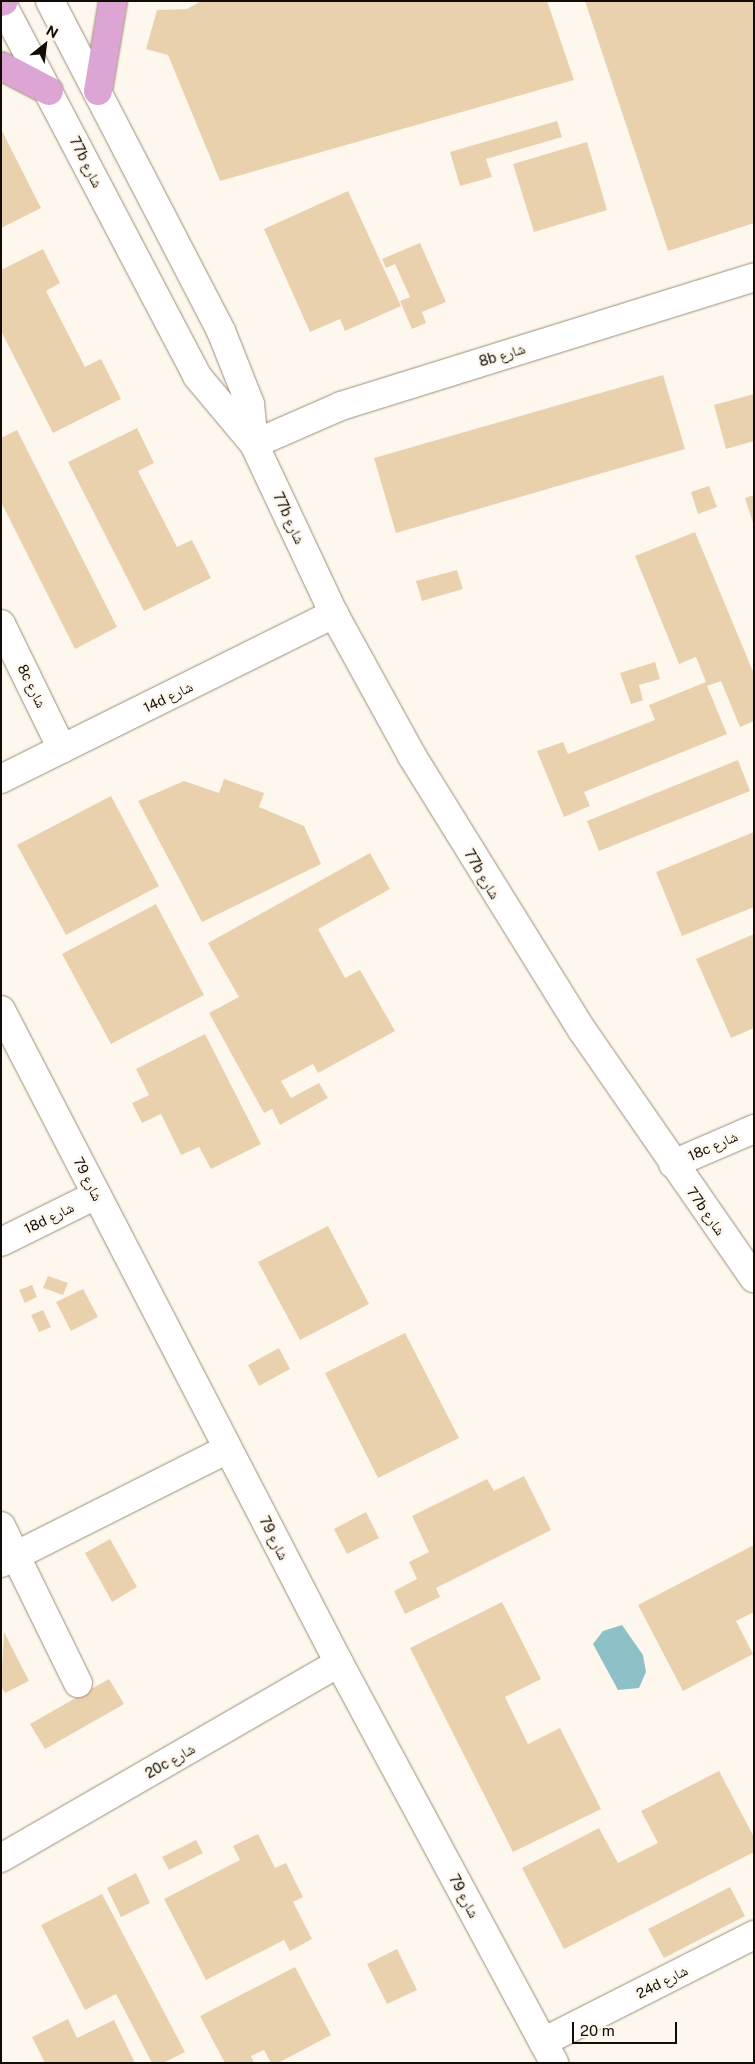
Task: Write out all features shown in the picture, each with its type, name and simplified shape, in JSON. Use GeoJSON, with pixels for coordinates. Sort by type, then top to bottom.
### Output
{"type":"FeatureCollection","features":[{"type":"Feature","properties":{"kind":"main road"},"geometry":{"type":"LineString","coordinates":[[98,91],[113,1]]}},
{"type":"Feature","properties":{"kind":"main road"},"geometry":{"type":"LineString","coordinates":[[1,66],[49,91]]}},
{"type":"Feature","properties":{"kind":"street","name":"77b شارع"},"geometry":{"type":"LineString","coordinates":[[50,1],[98,91],[238,367],[250,404],[254,444]]}},
{"type":"Feature","properties":{"kind":"street","name":"77b شارع"},"geometry":{"type":"LineString","coordinates":[[2,2],[197,376],[254,444],[334,614],[494,894],[673,1164],[754,1278]]}},
{"type":"Feature","properties":{"kind":"street","name":"8b شارع"},"geometry":{"type":"LineString","coordinates":[[254,444],[350,403],[754,277]]}},
{"type":"Feature","properties":{"kind":"street","name":"14d شارع"},"geometry":{"type":"LineString","coordinates":[[1,780],[334,614]]}},
{"type":"Feature","properties":{"kind":"street","name":"8c شارع"},"geometry":{"type":"LineString","coordinates":[[1,624],[62,749]]}},
{"type":"Feature","properties":{"kind":"street","name":"شارع 79"},"geometry":{"type":"LineString","coordinates":[[1,1010],[339,1663],[549,2052]]}},
{"type":"Feature","properties":{"kind":"street","name":"18c شارع"},"geometry":{"type":"LineString","coordinates":[[673,1164],[754,1129]]}},
{"type":"Feature","properties":{"kind":"street","name":"18d شارع"},"geometry":{"type":"LineString","coordinates":[[1,1242],[96,1195]]}},
{"type":"Feature","properties":{"kind":"street"},"geometry":{"type":"LineString","coordinates":[[8,1559],[228,1449]]}},
{"type":"Feature","properties":{"kind":"street"},"geometry":{"type":"LineString","coordinates":[[1,1526],[8,1559],[78,1683]]}},
{"type":"Feature","properties":{"kind":"street","name":"20c شارع"},"geometry":{"type":"LineString","coordinates":[[1,1858],[339,1663]]}},
{"type":"Feature","properties":{"kind":"street","name":"24d شارع"},"geometry":{"type":"LineString","coordinates":[[549,2052],[754,1935]]}},
{"type":"Feature","properties":{"kind":"water"},"geometry":{"type":"Polygon","coordinates":[[[622,1625],[643,1655],[646,1672],[639,1688],[618,1690],[593,1644],[603,1631],[622,1625]]]}},
{"type":"Feature","properties":{"kind":"building"},"geometry":{"type":"Polygon","coordinates":[[[201,1],[547,1],[574,80],[220,181],[168,55],[146,49],[157,10],[187,9],[201,1]]]}},
{"type":"Feature","properties":{"kind":"building"},"geometry":{"type":"Polygon","coordinates":[[[585,1],[754,1],[754,223],[668,251],[585,1]]]}},
{"type":"Feature","properties":{"kind":"building"},"geometry":{"type":"Polygon","coordinates":[[[557,121],[562,137],[486,159],[492,177],[460,186],[450,152],[557,121]]]}},
{"type":"Feature","properties":{"kind":"building"},"geometry":{"type":"Polygon","coordinates":[[[1,129],[41,208],[1,228],[1,129]]]}},
{"type":"Feature","properties":{"kind":"building"},"geometry":{"type":"Polygon","coordinates":[[[587,142],[607,210],[534,232],[513,164],[587,142]]]}},
{"type":"Feature","properties":{"kind":"building"},"geometry":{"type":"Polygon","coordinates":[[[348,191],[401,306],[345,331],[340,319],[310,332],[264,229],[348,191]]]}},
{"type":"Feature","properties":{"kind":"building"},"geometry":{"type":"Polygon","coordinates":[[[420,243],[446,302],[422,312],[426,323],[412,329],[400,301],[410,297],[395,264],[386,268],[382,259],[420,243]]]}},
{"type":"Feature","properties":{"kind":"building"},"geometry":{"type":"Polygon","coordinates":[[[43,249],[60,283],[46,291],[85,367],[101,359],[121,399],[53,433],[1,331],[1,270],[43,249]]]}},
{"type":"Feature","properties":{"kind":"building"},"geometry":{"type":"Polygon","coordinates":[[[663,375],[685,449],[396,533],[374,458],[663,375]]]}},
{"type":"Feature","properties":{"kind":"building"},"geometry":{"type":"Polygon","coordinates":[[[754,394],[754,441],[726,449],[714,405],[754,394]]]}},
{"type":"Feature","properties":{"kind":"building"},"geometry":{"type":"Polygon","coordinates":[[[137,428],[154,463],[138,471],[177,547],[192,540],[211,578],[144,611],[68,462],[137,428]]]}},
{"type":"Feature","properties":{"kind":"building"},"geometry":{"type":"Polygon","coordinates":[[[17,430],[117,627],[75,649],[1,502],[1,438],[17,430]]]}},
{"type":"Feature","properties":{"kind":"building"},"geometry":{"type":"Polygon","coordinates":[[[709,486],[717,507],[698,514],[691,492],[709,486]]]}},
{"type":"Feature","properties":{"kind":"building"},"geometry":{"type":"Polygon","coordinates":[[[754,495],[754,523],[753,523],[745,498],[754,495]]]}},
{"type":"Feature","properties":{"kind":"building"},"geometry":{"type":"Polygon","coordinates":[[[695,532],[754,674],[754,721],[740,727],[721,681],[707,686],[727,734],[584,792],[590,806],[564,817],[537,751],[563,742],[568,754],[655,720],[649,705],[706,682],[696,657],[679,664],[635,556],[695,532]]]}},
{"type":"Feature","properties":{"kind":"building"},"geometry":{"type":"Polygon","coordinates":[[[457,570],[463,589],[422,601],[416,581],[457,570]]]}},
{"type":"Feature","properties":{"kind":"building"},"geometry":{"type":"Polygon","coordinates":[[[655,662],[660,679],[639,685],[643,700],[631,704],[620,673],[655,662]]]}},
{"type":"Feature","properties":{"kind":"building"},"geometry":{"type":"Polygon","coordinates":[[[738,760],[750,791],[599,851],[587,821],[738,760]]]}},
{"type":"Feature","properties":{"kind":"building"},"geometry":{"type":"Polygon","coordinates":[[[224,779],[264,793],[259,807],[304,826],[321,864],[202,922],[138,801],[184,781],[219,793],[224,779]]]}},
{"type":"Feature","properties":{"kind":"building"},"geometry":{"type":"Polygon","coordinates":[[[111,796],[159,886],[66,935],[17,845],[111,796]]]}},
{"type":"Feature","properties":{"kind":"building"},"geometry":{"type":"Polygon","coordinates":[[[754,832],[754,907],[682,936],[656,872],[754,832]]]}},
{"type":"Feature","properties":{"kind":"building"},"geometry":{"type":"Polygon","coordinates":[[[370,853],[390,889],[318,929],[345,978],[360,970],[395,1031],[318,1073],[313,1064],[281,1081],[291,1098],[319,1083],[328,1098],[280,1125],[272,1109],[264,1113],[209,1013],[239,997],[208,943],[370,853]]]}},
{"type":"Feature","properties":{"kind":"building"},"geometry":{"type":"Polygon","coordinates":[[[156,904],[204,995],[111,1044],[62,954],[156,904]]]}},
{"type":"Feature","properties":{"kind":"building"},"geometry":{"type":"Polygon","coordinates":[[[754,934],[754,1028],[731,1038],[696,959],[754,934]]]}},
{"type":"Feature","properties":{"kind":"building"},"geometry":{"type":"Polygon","coordinates":[[[205,1034],[261,1144],[211,1169],[199,1147],[181,1155],[161,1114],[142,1123],[132,1103],[149,1095],[136,1069],[205,1034]]]}},
{"type":"Feature","properties":{"kind":"building"},"geometry":{"type":"Polygon","coordinates":[[[328,1226],[369,1304],[300,1340],[258,1262],[328,1226]]]}},
{"type":"Feature","properties":{"kind":"building"},"geometry":{"type":"Polygon","coordinates":[[[48,1276],[68,1283],[63,1295],[43,1288],[48,1276]]]}},
{"type":"Feature","properties":{"kind":"building"},"geometry":{"type":"Polygon","coordinates":[[[32,1285],[37,1297],[25,1303],[19,1290],[32,1285]]]}},
{"type":"Feature","properties":{"kind":"building"},"geometry":{"type":"Polygon","coordinates":[[[83,1289],[98,1317],[71,1331],[56,1302],[83,1289]]]}},
{"type":"Feature","properties":{"kind":"building"},"geometry":{"type":"Polygon","coordinates":[[[43,1310],[51,1327],[39,1332],[31,1315],[43,1310]]]}},
{"type":"Feature","properties":{"kind":"building"},"geometry":{"type":"Polygon","coordinates":[[[405,1333],[459,1438],[378,1478],[325,1373],[405,1333]]]}},
{"type":"Feature","properties":{"kind":"building"},"geometry":{"type":"Polygon","coordinates":[[[279,1348],[290,1369],[259,1386],[248,1365],[279,1348]]]}},
{"type":"Feature","properties":{"kind":"building"},"geometry":{"type":"Polygon","coordinates":[[[524,1476],[551,1530],[436,1588],[440,1597],[405,1614],[394,1591],[417,1579],[409,1562],[429,1552],[412,1516],[487,1479],[494,1491],[524,1476]]]}},
{"type":"Feature","properties":{"kind":"building"},"geometry":{"type":"Polygon","coordinates":[[[366,1512],[379,1538],[347,1554],[334,1529],[366,1512]]]}},
{"type":"Feature","properties":{"kind":"building"},"geometry":{"type":"Polygon","coordinates":[[[110,1539],[137,1587],[112,1602],[85,1553],[110,1539]]]}},
{"type":"Feature","properties":{"kind":"building"},"geometry":{"type":"Polygon","coordinates":[[[754,1545],[754,1612],[736,1621],[753,1654],[683,1691],[638,1605],[754,1545]]]}},
{"type":"Feature","properties":{"kind":"building"},"geometry":{"type":"Polygon","coordinates":[[[502,1602],[541,1679],[505,1697],[528,1744],[560,1728],[601,1809],[513,1852],[410,1648],[502,1602]]]}},
{"type":"Feature","properties":{"kind":"building"},"geometry":{"type":"Polygon","coordinates":[[[4,1632],[29,1681],[5,1693],[1,1686],[4,1632]]]}},
{"type":"Feature","properties":{"kind":"building"},"geometry":{"type":"Polygon","coordinates":[[[109,1679],[124,1704],[45,1749],[30,1724],[109,1679]]]}},
{"type":"Feature","properties":{"kind":"building"},"geometry":{"type":"Polygon","coordinates":[[[719,1771],[754,1837],[754,1852],[564,1949],[522,1868],[599,1828],[618,1863],[658,1843],[641,1811],[719,1771]]]}},
{"type":"Feature","properties":{"kind":"building"},"geometry":{"type":"Polygon","coordinates":[[[258,1834],[275,1868],[286,1863],[303,1897],[293,1902],[312,1939],[290,1951],[284,1940],[206,1980],[164,1899],[240,1860],[233,1846],[258,1834]]]}},
{"type":"Feature","properties":{"kind":"building"},"geometry":{"type":"Polygon","coordinates":[[[196,1840],[203,1853],[169,1870],[162,1857],[196,1840]]]}},
{"type":"Feature","properties":{"kind":"building"},"geometry":{"type":"Polygon","coordinates":[[[136,1873],[150,1903],[121,1917],[107,1888],[136,1873]]]}},
{"type":"Feature","properties":{"kind":"building"},"geometry":{"type":"Polygon","coordinates":[[[730,1887],[745,1916],[664,1958],[648,1929],[730,1887]]]}},
{"type":"Feature","properties":{"kind":"building"},"geometry":{"type":"Polygon","coordinates":[[[102,1894],[185,2052],[163,2063],[152,2063],[116,1994],[85,2010],[41,1925],[102,1894]]]}},
{"type":"Feature","properties":{"kind":"building"},"geometry":{"type":"Polygon","coordinates":[[[397,1949],[417,1990],[387,2004],[367,1964],[397,1949]]]}},
{"type":"Feature","properties":{"kind":"building"},"geometry":{"type":"Polygon","coordinates":[[[295,1967],[331,2035],[278,2063],[271,2063],[264,2050],[251,2056],[254,2063],[225,2063],[200,2016],[295,1967]]]}},
{"type":"Feature","properties":{"kind":"building"},"geometry":{"type":"Polygon","coordinates":[[[68,2019],[77,2038],[114,2020],[135,2063],[45,2063],[32,2037],[68,2019]]]}}]}
